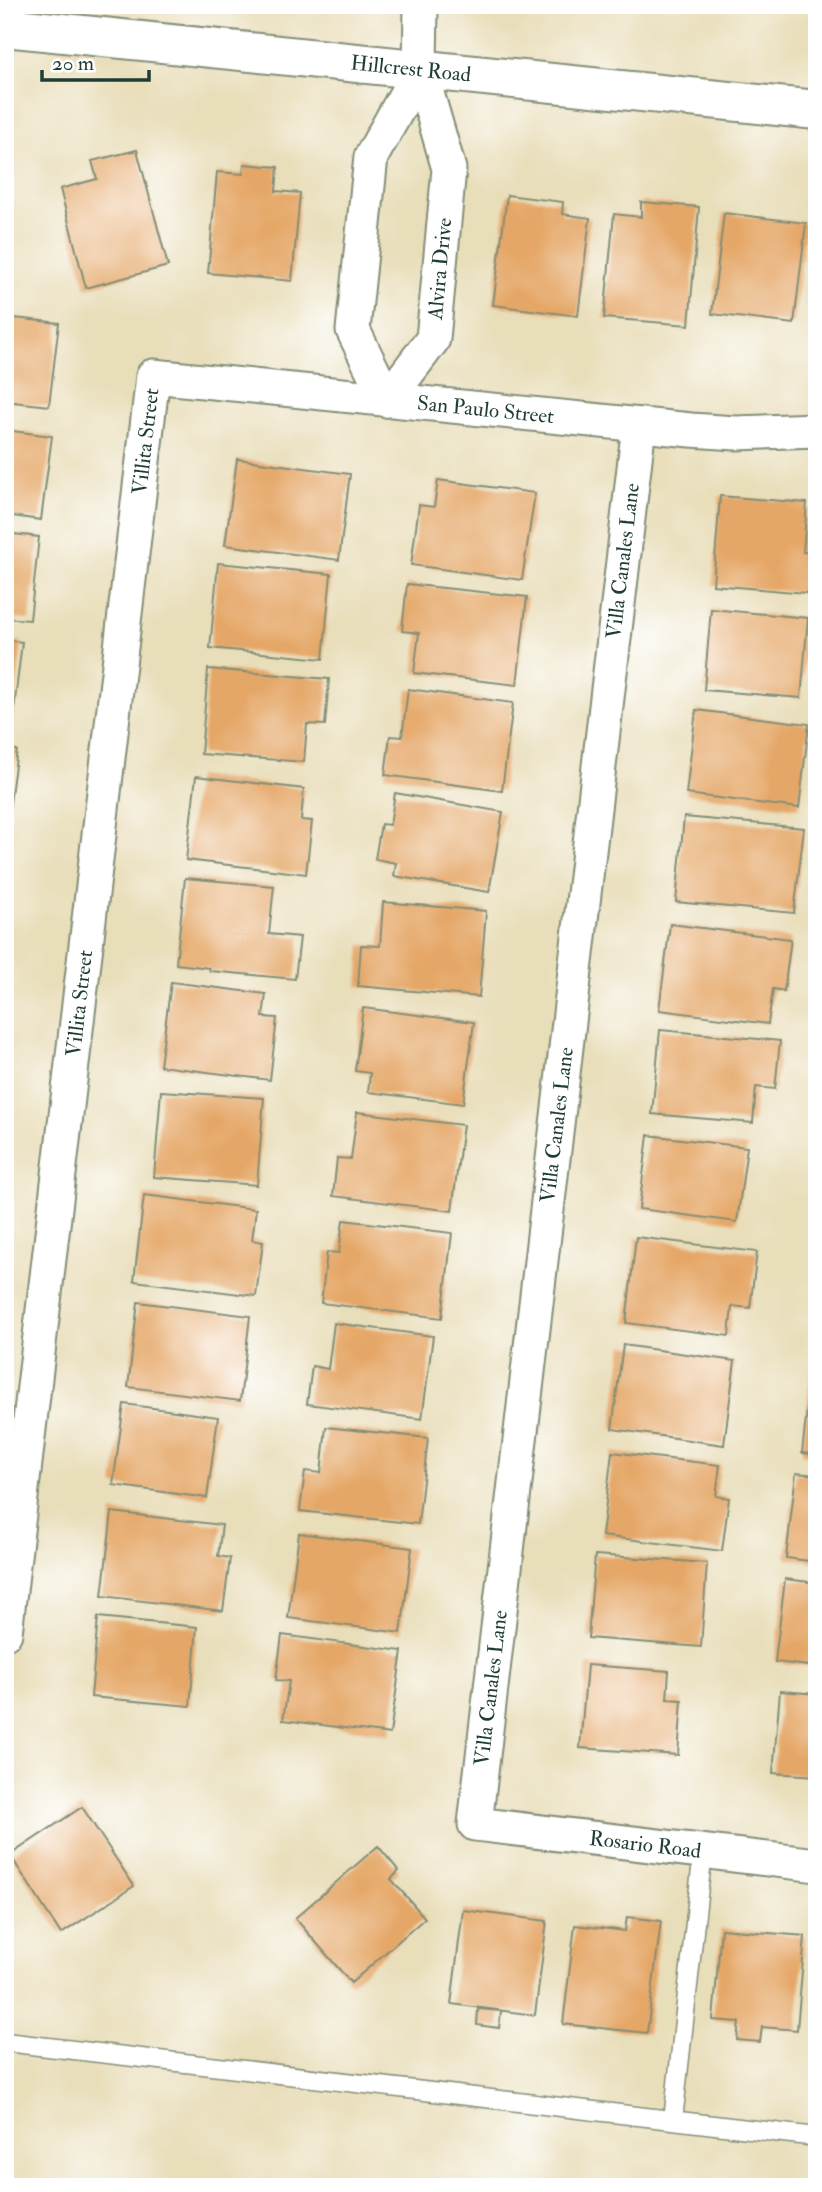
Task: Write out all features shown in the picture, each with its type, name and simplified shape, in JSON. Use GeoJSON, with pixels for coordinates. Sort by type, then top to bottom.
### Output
{"type":"FeatureCollection","features":[{"type":"Feature","properties":{"kind":"street","name":"Alvira Drive"},"geometry":{"type":"LineString","coordinates":[[420,69],[371,157],[353,330],[387,400],[433,339],[449,169],[420,69],[421,5]]}},
{"type":"Feature","properties":{"kind":"street","name":"Hillcrest Road"},"geometry":{"type":"LineString","coordinates":[[5,27],[817,110]]}},
{"type":"Feature","properties":{"kind":"street","name":"San Paulo Street"},"geometry":{"type":"LineString","coordinates":[[153,376],[736,433],[817,430]]}},
{"type":"Feature","properties":{"kind":"street","name":"Villita Street"},"geometry":{"type":"LineString","coordinates":[[5,1633],[153,376]]}},
{"type":"Feature","properties":{"kind":"street","name":"Villa Canales Lane"},"geometry":{"type":"LineString","coordinates":[[475,1824],[639,425]]}},
{"type":"Feature","properties":{"kind":"street","name":"Rosario Road"},"geometry":{"type":"LineString","coordinates":[[475,1824],[817,1865]]}},
{"type":"Feature","properties":{"kind":"lane"},"geometry":{"type":"LineString","coordinates":[[673,2120],[704,1852]]}},
{"type":"Feature","properties":{"kind":"lane"},"geometry":{"type":"LineString","coordinates":[[5,2042],[817,2137]]}},
{"type":"Feature","properties":{"kind":"building"},"geometry":{"type":"Polygon","coordinates":[[[137,150],[168,266],[86,288],[60,189],[97,179],[92,161],[137,150]]]}},
{"type":"Feature","properties":{"kind":"building"},"geometry":{"type":"Polygon","coordinates":[[[244,164],[278,167],[276,191],[300,193],[292,281],[208,273],[217,172],[243,174],[244,164]]]}},
{"type":"Feature","properties":{"kind":"building"},"geometry":{"type":"Polygon","coordinates":[[[507,195],[563,202],[562,214],[590,218],[578,316],[493,305],[507,195]]]}},
{"type":"Feature","properties":{"kind":"building"},"geometry":{"type":"Polygon","coordinates":[[[641,202],[699,207],[689,325],[604,318],[614,214],[641,217],[641,202]]]}},
{"type":"Feature","properties":{"kind":"building"},"geometry":{"type":"Polygon","coordinates":[[[724,213],[806,223],[794,324],[712,314],[724,213]]]}},
{"type":"Feature","properties":{"kind":"building"},"geometry":{"type":"Polygon","coordinates":[[[5,317],[59,323],[49,406],[5,401],[5,317]]]}},
{"type":"Feature","properties":{"kind":"building"},"geometry":{"type":"Polygon","coordinates":[[[5,430],[52,436],[41,520],[5,515],[5,430]]]}},
{"type":"Feature","properties":{"kind":"building"},"geometry":{"type":"Polygon","coordinates":[[[237,459],[350,474],[339,560],[225,545],[237,459]]]}},
{"type":"Feature","properties":{"kind":"building"},"geometry":{"type":"Polygon","coordinates":[[[438,480],[535,493],[522,580],[411,565],[419,505],[434,507],[438,480]]]}},
{"type":"Feature","properties":{"kind":"building"},"geometry":{"type":"Polygon","coordinates":[[[720,496],[807,503],[803,552],[817,553],[817,594],[713,585],[720,496]]]}},
{"type":"Feature","properties":{"kind":"building"},"geometry":{"type":"Polygon","coordinates":[[[5,533],[39,537],[30,620],[5,618],[5,533]]]}},
{"type":"Feature","properties":{"kind":"building"},"geometry":{"type":"Polygon","coordinates":[[[218,563],[331,574],[323,659],[210,648],[218,563]]]}},
{"type":"Feature","properties":{"kind":"building"},"geometry":{"type":"Polygon","coordinates":[[[407,584],[527,597],[517,685],[414,673],[419,633],[402,631],[407,584]]]}},
{"type":"Feature","properties":{"kind":"building"},"geometry":{"type":"Polygon","coordinates":[[[711,609],[808,618],[801,698],[704,690],[711,609]]]}},
{"type":"Feature","properties":{"kind":"building"},"geometry":{"type":"Polygon","coordinates":[[[5,640],[22,642],[12,726],[5,725],[5,640]]]}},
{"type":"Feature","properties":{"kind":"building"},"geometry":{"type":"Polygon","coordinates":[[[208,669],[329,679],[325,725],[307,724],[304,762],[201,754],[208,669]]]}},
{"type":"Feature","properties":{"kind":"building"},"geometry":{"type":"Polygon","coordinates":[[[408,689],[513,703],[502,791],[385,775],[390,736],[402,737],[408,689]]]}},
{"type":"Feature","properties":{"kind":"building"},"geometry":{"type":"Polygon","coordinates":[[[696,710],[809,724],[799,808],[686,794],[696,710]]]}},
{"type":"Feature","properties":{"kind":"building"},"geometry":{"type":"Polygon","coordinates":[[[5,748],[17,750],[7,825],[5,825],[5,748]]]}},
{"type":"Feature","properties":{"kind":"building"},"geometry":{"type":"Polygon","coordinates":[[[196,776],[304,789],[301,820],[312,821],[306,874],[186,860],[196,776]]]}},
{"type":"Feature","properties":{"kind":"building"},"geometry":{"type":"Polygon","coordinates":[[[395,793],[503,812],[489,892],[394,876],[396,863],[375,859],[381,824],[390,825],[395,793]]]}},
{"type":"Feature","properties":{"kind":"building"},"geometry":{"type":"Polygon","coordinates":[[[684,817],[804,828],[794,913],[676,902],[684,817]]]}},
{"type":"Feature","properties":{"kind":"building"},"geometry":{"type":"Polygon","coordinates":[[[185,878],[274,886],[269,934],[300,937],[295,979],[210,971],[209,968],[176,964],[185,878]]]}},
{"type":"Feature","properties":{"kind":"building"},"geometry":{"type":"Polygon","coordinates":[[[383,902],[486,911],[479,997],[358,986],[361,945],[380,946],[383,902]]]}},
{"type":"Feature","properties":{"kind":"building"},"geometry":{"type":"Polygon","coordinates":[[[670,924],[791,939],[784,991],[773,989],[768,1024],[659,1010],[670,924]]]}},
{"type":"Feature","properties":{"kind":"building"},"geometry":{"type":"Polygon","coordinates":[[[171,982],[266,994],[263,1017],[277,1018],[270,1080],[160,1066],[171,982]]]}},
{"type":"Feature","properties":{"kind":"building"},"geometry":{"type":"Polygon","coordinates":[[[363,1008],[474,1022],[463,1104],[368,1092],[370,1073],[355,1071],[363,1008]]]}},
{"type":"Feature","properties":{"kind":"building"},"geometry":{"type":"Polygon","coordinates":[[[660,1030],[780,1041],[775,1089],[756,1087],[753,1123],[652,1114],[660,1030]]]}},
{"type":"Feature","properties":{"kind":"building"},"geometry":{"type":"Polygon","coordinates":[[[161,1091],[264,1098],[257,1185],[154,1177],[161,1091]]]}},
{"type":"Feature","properties":{"kind":"building"},"geometry":{"type":"Polygon","coordinates":[[[357,1112],[463,1125],[452,1211],[333,1196],[337,1158],[351,1159],[357,1112]]]}},
{"type":"Feature","properties":{"kind":"building"},"geometry":{"type":"Polygon","coordinates":[[[648,1135],[747,1147],[737,1222],[639,1209],[648,1135]]]}},
{"type":"Feature","properties":{"kind":"building"},"geometry":{"type":"Polygon","coordinates":[[[144,1195],[256,1209],[252,1240],[263,1242],[256,1296],[134,1281],[144,1195]]]}},
{"type":"Feature","properties":{"kind":"building"},"geometry":{"type":"Polygon","coordinates":[[[343,1220],[452,1233],[442,1318],[321,1303],[327,1252],[339,1253],[343,1220]]]}},
{"type":"Feature","properties":{"kind":"building"},"geometry":{"type":"Polygon","coordinates":[[[636,1237],[757,1252],[750,1308],[732,1306],[729,1336],[626,1323],[636,1237]]]}},
{"type":"Feature","properties":{"kind":"building"},"geometry":{"type":"Polygon","coordinates":[[[138,1302],[250,1316],[240,1401],[128,1387],[138,1302]]]}},
{"type":"Feature","properties":{"kind":"building"},"geometry":{"type":"Polygon","coordinates":[[[334,1323],[433,1336],[422,1419],[307,1404],[312,1366],[328,1369],[334,1323]]]}},
{"type":"Feature","properties":{"kind":"building"},"geometry":{"type":"Polygon","coordinates":[[[623,1345],[735,1361],[724,1445],[612,1429],[623,1345]]]}},
{"type":"Feature","properties":{"kind":"building"},"geometry":{"type":"Polygon","coordinates":[[[812,1366],[817,1367],[817,1455],[802,1453],[812,1366]]]}},
{"type":"Feature","properties":{"kind":"building"},"geometry":{"type":"Polygon","coordinates":[[[124,1404],[218,1417],[207,1498],[113,1485],[124,1404]]]}},
{"type":"Feature","properties":{"kind":"building"},"geometry":{"type":"Polygon","coordinates":[[[326,1427],[428,1438],[418,1524],[300,1511],[305,1471],[321,1473],[326,1427]]]}},
{"type":"Feature","properties":{"kind":"building"},"geometry":{"type":"Polygon","coordinates":[[[612,1452],[720,1465],[716,1496],[729,1498],[722,1551],[602,1536],[612,1452]]]}},
{"type":"Feature","properties":{"kind":"building"},"geometry":{"type":"Polygon","coordinates":[[[796,1473],[817,1475],[817,1562],[786,1558],[796,1473]]]}},
{"type":"Feature","properties":{"kind":"building"},"geometry":{"type":"Polygon","coordinates":[[[112,1512],[222,1525],[218,1556],[230,1558],[223,1611],[102,1596],[112,1512]]]}},
{"type":"Feature","properties":{"kind":"building"},"geometry":{"type":"Polygon","coordinates":[[[299,1533],[412,1548],[401,1633],[288,1618],[299,1533]]]}},
{"type":"Feature","properties":{"kind":"building"},"geometry":{"type":"Polygon","coordinates":[[[595,1555],[707,1563],[701,1647],[588,1638],[595,1555]]]}},
{"type":"Feature","properties":{"kind":"building"},"geometry":{"type":"Polygon","coordinates":[[[785,1579],[817,1583],[817,1667],[775,1662],[785,1579]]]}},
{"type":"Feature","properties":{"kind":"building"},"geometry":{"type":"Polygon","coordinates":[[[98,1617],[197,1627],[190,1706],[91,1697],[98,1617]]]}},
{"type":"Feature","properties":{"kind":"building"},"geometry":{"type":"Polygon","coordinates":[[[282,1635],[402,1651],[390,1734],[283,1720],[289,1681],[276,1680],[282,1635]]]}},
{"type":"Feature","properties":{"kind":"building"},"geometry":{"type":"Polygon","coordinates":[[[587,1665],[669,1671],[667,1699],[682,1700],[678,1755],[580,1748],[587,1665]]]}},
{"type":"Feature","properties":{"kind":"building"},"geometry":{"type":"Polygon","coordinates":[[[780,1691],[817,1694],[817,1776],[773,1773],[780,1691]]]}},
{"type":"Feature","properties":{"kind":"building"},"geometry":{"type":"Polygon","coordinates":[[[82,1807],[134,1886],[61,1934],[10,1855],[82,1807]]]}},
{"type":"Feature","properties":{"kind":"building"},"geometry":{"type":"Polygon","coordinates":[[[378,1846],[399,1871],[391,1879],[425,1918],[351,1983],[295,1918],[378,1846]]]}},
{"type":"Feature","properties":{"kind":"building"},"geometry":{"type":"Polygon","coordinates":[[[463,1910],[547,1921],[535,2015],[451,2004],[463,1910]]]}},
{"type":"Feature","properties":{"kind":"building"},"geometry":{"type":"Polygon","coordinates":[[[627,1917],[661,1921],[647,2033],[563,2024],[575,1925],[625,1931],[627,1917]]]}},
{"type":"Feature","properties":{"kind":"building"},"geometry":{"type":"Polygon","coordinates":[[[721,1929],[805,1936],[797,2030],[762,2027],[760,2042],[737,2040],[739,2022],[713,2020],[721,1929]]]}},
{"type":"Feature","properties":{"kind":"building"},"geometry":{"type":"Polygon","coordinates":[[[478,2009],[501,2011],[499,2028],[477,2025],[478,2009]]]}}]}
